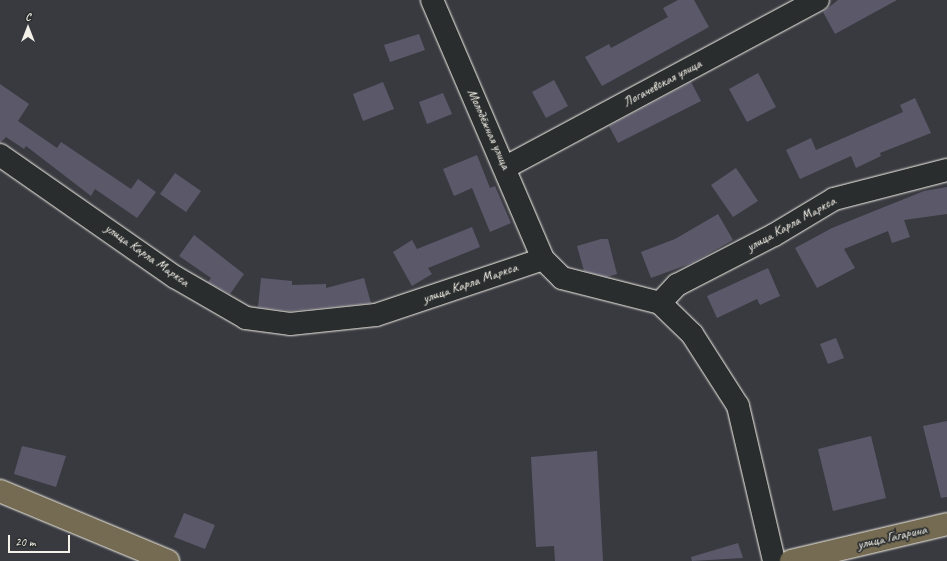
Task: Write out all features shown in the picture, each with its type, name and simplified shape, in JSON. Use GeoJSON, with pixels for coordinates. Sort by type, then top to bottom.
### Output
{"type":"FeatureCollection","features":[{"type":"Feature","properties":{"kind":"main road"},"geometry":{"type":"LineString","coordinates":[[0,491],[168,561]]}},
{"type":"Feature","properties":{"kind":"main road","name":"улица Гагарина"},"geometry":{"type":"LineString","coordinates":[[791,561],[947,524]]}},
{"type":"Feature","properties":{"kind":"street","name":"Молодёжная улица"},"geometry":{"type":"LineString","coordinates":[[432,0],[506,167],[543,259]]}},
{"type":"Feature","properties":{"kind":"street","name":"Логачевская улица"},"geometry":{"type":"LineString","coordinates":[[506,167],[818,0]]}},
{"type":"Feature","properties":{"kind":"street","name":"улица Карла Маркса"},"geometry":{"type":"LineString","coordinates":[[0,155],[175,277],[246,318],[290,324],[376,315],[543,259]]}},
{"type":"Feature","properties":{"kind":"street","name":"улица Карла Маркса"},"geometry":{"type":"LineString","coordinates":[[660,303],[677,285],[774,235],[834,199],[947,170]]}},
{"type":"Feature","properties":{"kind":"street"},"geometry":{"type":"LineString","coordinates":[[543,259],[562,278],[660,303],[692,334],[738,406],[774,561]]}},
{"type":"Feature","properties":{"kind":"building"},"geometry":{"type":"Polygon","coordinates":[[[678,0],[694,0],[709,27],[602,86],[585,57],[609,44],[611,48],[668,17],[663,8],[678,0]]]}},
{"type":"Feature","properties":{"kind":"building"},"geometry":{"type":"Polygon","coordinates":[[[838,0],[897,0],[835,34],[823,12],[838,0]]]}},
{"type":"Feature","properties":{"kind":"building"},"geometry":{"type":"Polygon","coordinates":[[[419,34],[425,50],[390,62],[384,45],[419,34]]]}},
{"type":"Feature","properties":{"kind":"building"},"geometry":{"type":"Polygon","coordinates":[[[758,73],[776,107],[747,122],[729,89],[758,73]]]}},
{"type":"Feature","properties":{"kind":"building"},"geometry":{"type":"Polygon","coordinates":[[[554,80],[568,106],[546,118],[532,92],[554,80]]]}},
{"type":"Feature","properties":{"kind":"building"},"geometry":{"type":"Polygon","coordinates":[[[383,82],[394,109],[363,121],[353,94],[383,82]]]}},
{"type":"Feature","properties":{"kind":"building"},"geometry":{"type":"Polygon","coordinates":[[[691,82],[701,101],[618,143],[609,126],[691,82]]]}},
{"type":"Feature","properties":{"kind":"building"},"geometry":{"type":"Polygon","coordinates":[[[0,84],[29,104],[18,121],[57,148],[61,142],[131,189],[138,179],[156,192],[137,218],[95,189],[91,196],[26,146],[24,149],[6,137],[0,143],[0,84]]]}},
{"type":"Feature","properties":{"kind":"building"},"geometry":{"type":"Polygon","coordinates":[[[443,93],[452,114],[427,124],[419,102],[443,93]]]}},
{"type":"Feature","properties":{"kind":"building"},"geometry":{"type":"Polygon","coordinates":[[[915,98],[931,133],[880,153],[881,156],[856,168],[851,156],[800,179],[786,150],[811,138],[816,150],[903,112],[900,105],[915,98]]]}},
{"type":"Feature","properties":{"kind":"building"},"geometry":{"type":"Polygon","coordinates":[[[477,155],[490,188],[495,186],[511,223],[490,232],[472,188],[454,196],[443,169],[477,155]]]}},
{"type":"Feature","properties":{"kind":"building"},"geometry":{"type":"Polygon","coordinates":[[[736,168],[758,201],[733,217],[711,185],[736,168]]]}},
{"type":"Feature","properties":{"kind":"building"},"geometry":{"type":"Polygon","coordinates":[[[175,173],[201,191],[186,212],[160,194],[175,173]]]}},
{"type":"Feature","properties":{"kind":"building"},"geometry":{"type":"Polygon","coordinates":[[[947,187],[947,214],[904,220],[910,237],[892,243],[888,231],[844,249],[855,268],[817,288],[795,248],[832,228],[924,191],[947,187]]]}},
{"type":"Feature","properties":{"kind":"building"},"geometry":{"type":"Polygon","coordinates":[[[718,214],[733,240],[692,263],[651,278],[641,252],[675,239],[718,214]]]}},
{"type":"Feature","properties":{"kind":"building"},"geometry":{"type":"Polygon","coordinates":[[[472,227],[480,247],[428,268],[432,274],[412,286],[393,252],[412,240],[417,249],[472,227]]]}},
{"type":"Feature","properties":{"kind":"building"},"geometry":{"type":"Polygon","coordinates":[[[194,235],[244,274],[230,294],[208,282],[211,278],[179,256],[194,235]]]}},
{"type":"Feature","properties":{"kind":"building"},"geometry":{"type":"Polygon","coordinates":[[[601,239],[608,239],[617,274],[607,277],[584,271],[577,246],[601,239]]]}},
{"type":"Feature","properties":{"kind":"building"},"geometry":{"type":"Polygon","coordinates":[[[768,268],[780,296],[760,305],[757,299],[717,318],[707,296],[768,268]]]}},
{"type":"Feature","properties":{"kind":"building"},"geometry":{"type":"Polygon","coordinates":[[[261,278],[292,281],[292,285],[326,284],[326,288],[364,278],[371,303],[290,311],[258,307],[261,278]]]}},
{"type":"Feature","properties":{"kind":"building"},"geometry":{"type":"Polygon","coordinates":[[[836,338],[844,358],[828,364],[820,344],[836,338]]]}},
{"type":"Feature","properties":{"kind":"building"},"geometry":{"type":"Polygon","coordinates":[[[947,421],[947,497],[941,498],[923,426],[947,421]]]}},
{"type":"Feature","properties":{"kind":"building"},"geometry":{"type":"Polygon","coordinates":[[[871,436],[886,498],[833,511],[818,449],[871,436]]]}},
{"type":"Feature","properties":{"kind":"building"},"geometry":{"type":"Polygon","coordinates":[[[22,446],[66,456],[56,487],[14,474],[22,446]]]}},
{"type":"Feature","properties":{"kind":"building"},"geometry":{"type":"Polygon","coordinates":[[[597,451],[603,561],[555,561],[554,546],[536,547],[531,457],[597,451]]]}},
{"type":"Feature","properties":{"kind":"building"},"geometry":{"type":"Polygon","coordinates":[[[184,513],[215,525],[205,549],[174,537],[184,513]]]}},
{"type":"Feature","properties":{"kind":"building"},"geometry":{"type":"Polygon","coordinates":[[[738,543],[743,558],[692,561],[691,557],[738,543]]]}}]}
